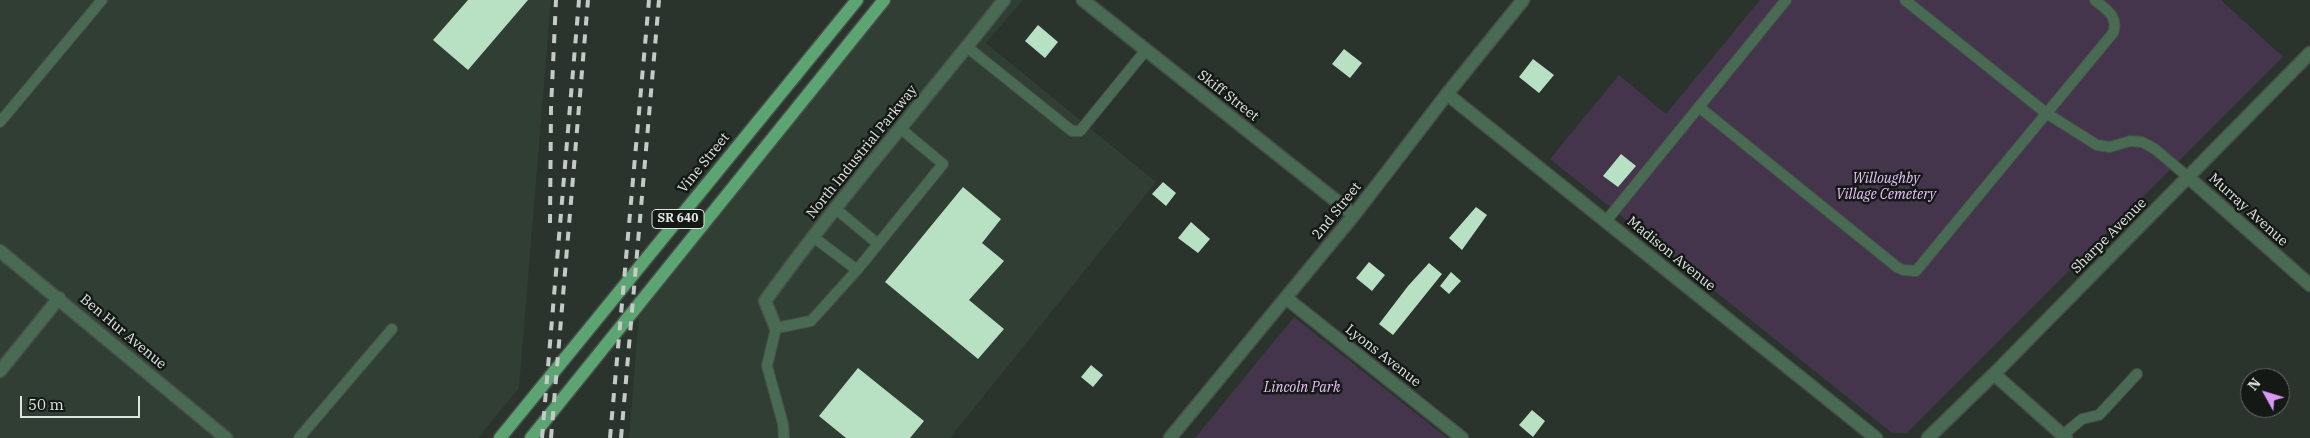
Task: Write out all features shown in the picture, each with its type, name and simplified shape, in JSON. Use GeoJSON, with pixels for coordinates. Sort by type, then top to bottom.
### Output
{"type":"FeatureCollection","features":[{"type":"Feature","properties":{"kind":"main road","name":"Vine Street"},"geometry":{"type":"LineString","coordinates":[[500,438],[857,0]]}},
{"type":"Feature","properties":{"kind":"main road","name":"SR 640"},"geometry":{"type":"LineString","coordinates":[[532,438],[884,0]]}},
{"type":"Feature","properties":{"kind":"street","name":"North Industrial Parkway"},"geometry":{"type":"LineString","coordinates":[[776,328],[765,301],[812,236],[901,130],[1004,0]]}},
{"type":"Feature","properties":{"kind":"street","name":"Skiff Street"},"geometry":{"type":"LineString","coordinates":[[1083,0],[1354,215]]}},
{"type":"Feature","properties":{"kind":"street","name":"2nd Street"},"geometry":{"type":"LineString","coordinates":[[1170,438],[1354,215],[1447,94],[1523,0]]}},
{"type":"Feature","properties":{"kind":"street","name":"Sharpe Avenue"},"geometry":{"type":"LineString","coordinates":[[1928,438],[1994,374],[2310,53]]}},
{"type":"Feature","properties":{"kind":"street","name":"Madison Avenue"},"geometry":{"type":"LineString","coordinates":[[1447,94],[1876,438]]}},
{"type":"Feature","properties":{"kind":"street","name":"Murray Avenue"},"geometry":{"type":"LineString","coordinates":[[2188,177],[2310,286]]}},
{"type":"Feature","properties":{"kind":"street","name":"Ben Hur Avenue"},"geometry":{"type":"LineString","coordinates":[[0,251],[226,438]]}},
{"type":"Feature","properties":{"kind":"street"},"geometry":{"type":"LineString","coordinates":[[0,371],[59,298]]}},
{"type":"Feature","properties":{"kind":"street","name":"Lyons Avenue"},"geometry":{"type":"LineString","coordinates":[[1286,298],[1462,438]]}},
{"type":"Feature","properties":{"kind":"street"},"geometry":{"type":"LineString","coordinates":[[1994,374],[2064,436]]}},
{"type":"Feature","properties":{"kind":"lane"},"geometry":{"type":"LineString","coordinates":[[0,122],[102,0]]}},
{"type":"Feature","properties":{"kind":"lane"},"geometry":{"type":"LineString","coordinates":[[1606,221],[1786,0]]}},
{"type":"Feature","properties":{"kind":"lane"},"geometry":{"type":"LineString","coordinates":[[1905,0],[2046,113],[2097,145],[2110,146],[2130,141],[2142,142],[2155,149],[2188,177]]}},
{"type":"Feature","properties":{"kind":"lane"},"geometry":{"type":"LineString","coordinates":[[1699,107],[1898,267],[1916,271],[2113,33],[2116,25],[2114,17],[2095,0]]}},
{"type":"Feature","properties":{"kind":"lane"},"geometry":{"type":"LineString","coordinates":[[967,47],[1072,131],[1080,131],[1146,50]]}},
{"type":"Feature","properties":{"kind":"lane"},"geometry":{"type":"LineString","coordinates":[[784,438],[783,424],[767,366],[776,328],[811,321],[857,270],[943,164],[901,130]]}},
{"type":"Feature","properties":{"kind":"lane"},"geometry":{"type":"LineString","coordinates":[[836,209],[878,244]]}},
{"type":"Feature","properties":{"kind":"lane"},"geometry":{"type":"LineString","coordinates":[[812,236],[857,270]]}},
{"type":"Feature","properties":{"kind":"lane"},"geometry":{"type":"LineString","coordinates":[[299,438],[392,329]]}},
{"type":"Feature","properties":{"kind":"lane"},"geometry":{"type":"LineString","coordinates":[[2064,436],[2082,419],[2099,415],[2138,374]]}},
{"type":"Feature","properties":{"kind":"shaded area"},"geometry":{"type":"Polygon","coordinates":[[[0,0],[551,0],[519,388],[478,438],[0,438],[0,0]]]}},
{"type":"Feature","properties":{"kind":"shaded area"},"geometry":{"type":"Polygon","coordinates":[[[891,0],[1023,0],[986,43],[1156,182],[950,438],[629,438],[639,314],[891,0]]]}},
{"type":"Feature","properties":{"kind":"green space","name":"Willoughby Village Cemetery"},"geometry":{"type":"Polygon","coordinates":[[[1760,0],[2221,0],[2283,57],[1907,433],[1892,433],[1550,159],[1619,75],[1666,114],[1760,0]]]}},
{"type":"Feature","properties":{"kind":"green space","name":"Lincoln Park"},"geometry":{"type":"Polygon","coordinates":[[[1294,317],[1447,438],[1195,438],[1294,317]]]}},
{"type":"Feature","properties":{"kind":"building"},"geometry":{"type":"Polygon","coordinates":[[[468,0],[528,0],[468,70],[433,40],[468,0]]]}},
{"type":"Feature","properties":{"kind":"building"},"geometry":{"type":"Polygon","coordinates":[[[1038,25],[1058,42],[1045,58],[1025,41],[1038,25]]]}},
{"type":"Feature","properties":{"kind":"building"},"geometry":{"type":"Polygon","coordinates":[[[1344,49],[1362,63],[1350,78],[1332,64],[1344,49]]]}},
{"type":"Feature","properties":{"kind":"building"},"geometry":{"type":"Polygon","coordinates":[[[1533,59],[1554,75],[1539,93],[1519,77],[1533,59]]]}},
{"type":"Feature","properties":{"kind":"building"},"geometry":{"type":"Polygon","coordinates":[[[1621,154],[1636,166],[1618,187],[1603,176],[1621,154]]]}},
{"type":"Feature","properties":{"kind":"building"},"geometry":{"type":"Polygon","coordinates":[[[1163,182],[1176,193],[1166,206],[1152,194],[1163,182]]]}},
{"type":"Feature","properties":{"kind":"building"},"geometry":{"type":"Polygon","coordinates":[[[963,187],[1001,219],[982,243],[1004,261],[969,300],[1004,329],[978,359],[885,282],[963,187]]]}},
{"type":"Feature","properties":{"kind":"building"},"geometry":{"type":"Polygon","coordinates":[[[1476,207],[1487,215],[1462,250],[1449,238],[1476,207]]]}},
{"type":"Feature","properties":{"kind":"building"},"geometry":{"type":"Polygon","coordinates":[[[1191,222],[1210,239],[1198,253],[1178,238],[1191,222]]]}},
{"type":"Feature","properties":{"kind":"building"},"geometry":{"type":"Polygon","coordinates":[[[1369,262],[1385,275],[1372,291],[1356,278],[1369,262]]]}},
{"type":"Feature","properties":{"kind":"building"},"geometry":{"type":"Polygon","coordinates":[[[1429,263],[1442,274],[1393,335],[1379,324],[1408,286],[1429,263]]]}},
{"type":"Feature","properties":{"kind":"building"},"geometry":{"type":"Polygon","coordinates":[[[1451,272],[1461,281],[1449,294],[1440,286],[1451,272]]]}},
{"type":"Feature","properties":{"kind":"building"},"geometry":{"type":"Polygon","coordinates":[[[1091,365],[1103,375],[1093,387],[1081,377],[1091,365]]]}},
{"type":"Feature","properties":{"kind":"building"},"geometry":{"type":"Polygon","coordinates":[[[858,368],[924,421],[910,438],[846,438],[819,416],[858,368]]]}},
{"type":"Feature","properties":{"kind":"building"},"geometry":{"type":"Polygon","coordinates":[[[1532,410],[1545,421],[1533,437],[1519,425],[1532,410]]]}},
{"type":"Feature","properties":{"kind":"railway"},"geometry":{"type":"LineString","coordinates":[[550,223],[551,108],[556,0]]}},
{"type":"Feature","properties":{"kind":"railway"},"geometry":{"type":"LineString","coordinates":[[542,438],[579,0]]}},
{"type":"Feature","properties":{"kind":"railway"},"geometry":{"type":"LineString","coordinates":[[551,438],[588,0]]}},
{"type":"Feature","properties":{"kind":"railway"},"geometry":{"type":"LineString","coordinates":[[610,438],[649,0]]}},
{"type":"Feature","properties":{"kind":"railway"},"geometry":{"type":"LineString","coordinates":[[621,438],[659,0]]}}]}
